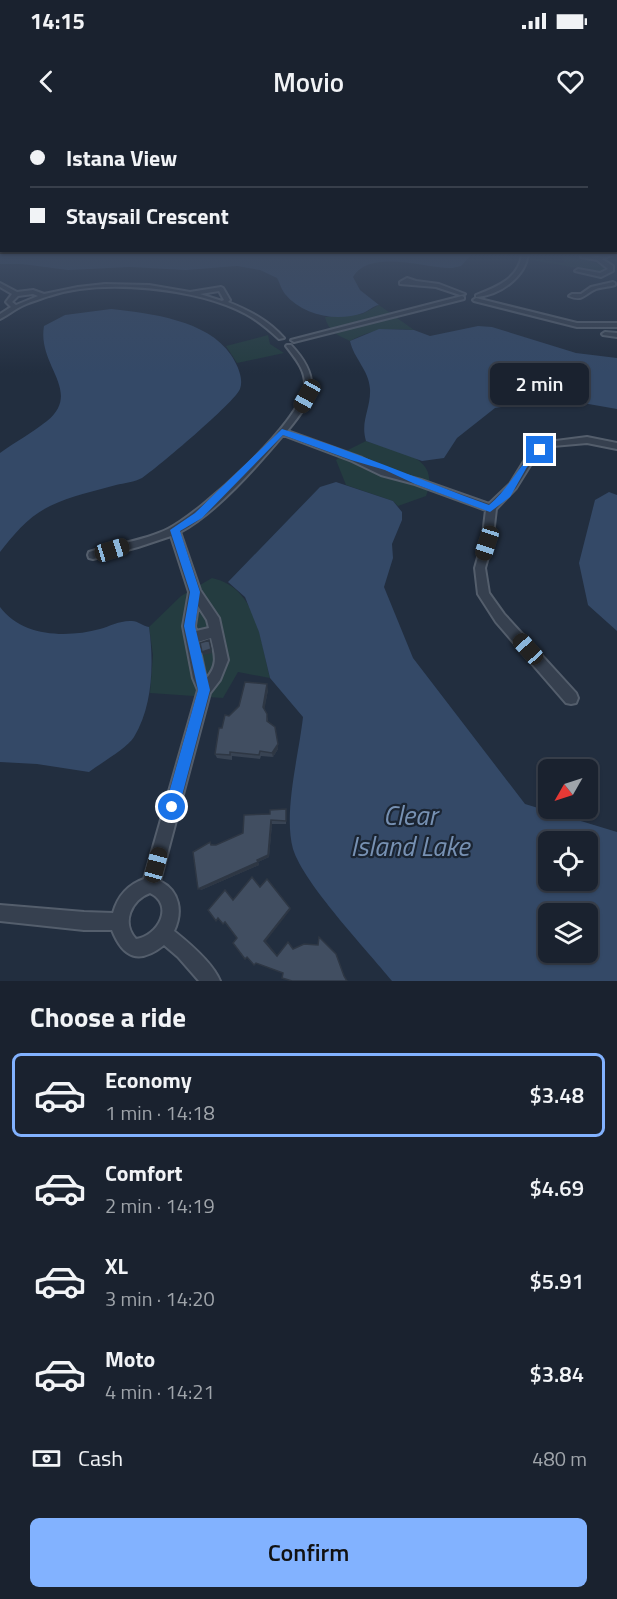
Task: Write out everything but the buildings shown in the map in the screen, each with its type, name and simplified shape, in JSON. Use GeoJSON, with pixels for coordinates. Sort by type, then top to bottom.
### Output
{"type":"FeatureCollection","features":[{"type":"Feature","properties":{"kind":"street"},"geometry":{"type":"LineString","coordinates":[[15,307],[9,302],[16,294],[23,293]]}},
{"type":"Feature","properties":{"kind":"street"},"geometry":{"type":"LineString","coordinates":[[37,293],[45,296]]}},
{"type":"Feature","properties":{"kind":"street"},"geometry":{"type":"LineString","coordinates":[[0,317],[15,307],[45,296],[61,293]]}},
{"type":"Feature","properties":{"kind":"street"},"geometry":{"type":"LineString","coordinates":[[182,293],[224,303],[248,312],[269,324],[281,338],[278,344],[291,343],[470,293]]}},
{"type":"Feature","properties":{"kind":"street"},"geometry":{"type":"LineString","coordinates":[[189,294],[194,293]]}},
{"type":"Feature","properties":{"kind":"street"},"geometry":{"type":"LineString","coordinates":[[223,293],[227,300],[224,303]]}},
{"type":"Feature","properties":{"kind":"street"},"geometry":{"type":"LineString","coordinates":[[456,293],[577,325],[617,326]]}},
{"type":"Feature","properties":{"kind":"street"},"geometry":{"type":"LineString","coordinates":[[471,293],[477,298]]}},
{"type":"Feature","properties":{"kind":"street"},"geometry":{"type":"LineString","coordinates":[[477,298],[486,293]]}},
{"type":"Feature","properties":{"kind":"street"},"geometry":{"type":"LineString","coordinates":[[582,296],[586,293]]}},
{"type":"Feature","properties":{"kind":"street"},"geometry":{"type":"LineString","coordinates":[[572,296],[582,296],[591,302]]}},
{"type":"Feature","properties":{"kind":"street"},"geometry":{"type":"LineString","coordinates":[[608,326],[617,335]]}},
{"type":"Feature","properties":{"kind":"street"},"geometry":{"type":"LineString","coordinates":[[605,334],[617,335]]}},
{"type":"Feature","properties":{"kind":"street"},"geometry":{"type":"LineString","coordinates":[[93,555],[174,530],[199,515],[282,432],[297,415],[307,396],[309,378],[291,343]]}},
{"type":"Feature","properties":{"kind":"street"},"geometry":{"type":"LineString","coordinates":[[282,432],[354,458],[384,473],[418,482],[490,508]]}},
{"type":"Feature","properties":{"kind":"street"},"geometry":{"type":"LineString","coordinates":[[571,698],[500,618],[484,594],[480,568],[487,543],[490,508],[513,486],[531,457],[551,444],[587,440],[617,446]]}},
{"type":"Feature","properties":{"kind":"street"},"geometry":{"type":"LineString","coordinates":[[151,885],[204,690],[216,676],[222,660],[213,618],[195,592],[174,530]]}},
{"type":"Feature","properties":{"kind":"street"},"geometry":{"type":"LineString","coordinates":[[195,592],[189,626],[204,690]]}},
{"type":"Feature","properties":{"kind":"street"},"geometry":{"type":"LineString","coordinates":[[192,638],[216,630]]}},
{"type":"Feature","properties":{"kind":"street"},"geometry":{"type":"LineString","coordinates":[[151,885],[165,892],[170,900],[169,923],[164,934],[147,948],[133,948],[123,938],[119,922],[124,904],[130,895],[142,886],[151,885]]}},
{"type":"Feature","properties":{"kind":"street"},"geometry":{"type":"LineString","coordinates":[[0,913],[119,922]]}},
{"type":"Feature","properties":{"kind":"street"},"geometry":{"type":"LineString","coordinates":[[164,934],[184,951],[211,981]]}},
{"type":"Feature","properties":{"kind":"green space"},"geometry":{"type":"Polygon","coordinates":[[[379,305],[414,330],[381,330],[350,341],[334,332],[328,326],[325,317],[362,314],[379,305]]]}},
{"type":"Feature","properties":{"kind":"green space"},"geometry":{"type":"Polygon","coordinates":[[[268,335],[270,344],[284,353],[237,363],[226,346],[268,335]]]}},
{"type":"Feature","properties":{"kind":"green space"},"geometry":{"type":"Polygon","coordinates":[[[366,441],[403,452],[422,463],[428,472],[429,482],[426,496],[398,506],[393,501],[346,485],[336,460],[348,450],[366,441]]]}},
{"type":"Feature","properties":{"kind":"green space"},"geometry":{"type":"Polygon","coordinates":[[[212,578],[239,592],[247,604],[259,632],[270,678],[238,672],[223,698],[150,693],[153,655],[149,627],[181,596],[212,578]]]}},
{"type":"Feature","properties":{"kind":"water"},"geometry":{"type":"Polygon","coordinates":[[[364,293],[379,305],[353,316],[332,317],[301,308],[285,294],[364,293]]]}},
{"type":"Feature","properties":{"kind":"water"},"geometry":{"type":"Polygon","coordinates":[[[111,309],[177,320],[208,334],[221,343],[238,367],[240,389],[211,420],[142,478],[66,499],[42,510],[16,532],[0,552],[0,453],[47,421],[57,410],[61,399],[60,388],[47,354],[44,326],[65,315],[111,309]]]}},
{"type":"Feature","properties":{"kind":"water"},"geometry":{"type":"Polygon","coordinates":[[[478,326],[492,327],[576,353],[617,358],[617,409],[554,398],[495,408],[457,438],[444,458],[422,461],[366,441],[364,427],[370,396],[369,382],[350,341],[379,329],[414,330],[430,336],[478,326]]]}},
{"type":"Feature","properties":{"kind":"water","name":"Clear Island Lake"},"geometry":{"type":"Polygon","coordinates":[[[336,482],[393,501],[402,512],[402,520],[392,544],[393,558],[384,587],[413,658],[525,804],[538,808],[538,819],[574,819],[617,832],[617,981],[392,981],[323,898],[299,863],[293,849],[290,835],[291,801],[303,717],[270,678],[259,632],[245,597],[228,582],[320,487],[336,482]]]}},
{"type":"Feature","properties":{"kind":"water"},"geometry":{"type":"Polygon","coordinates":[[[609,492],[617,495],[617,631],[588,605],[579,563],[595,500],[609,492]]]}},
{"type":"Feature","properties":{"kind":"water"},"geometry":{"type":"Polygon","coordinates":[[[0,607],[20,624],[46,633],[74,634],[128,621],[149,627],[151,669],[148,698],[140,725],[126,746],[89,772],[37,764],[0,762],[0,607]]]}},
{"type":"Feature","properties":{"kind":"route"},"geometry":{"type":"LineString","coordinates":[[172,807],[204,690],[199,678],[189,626],[195,592],[174,530],[199,515],[282,432],[388,468],[418,482],[490,508],[506,495],[524,465],[540,450]]}}]}
